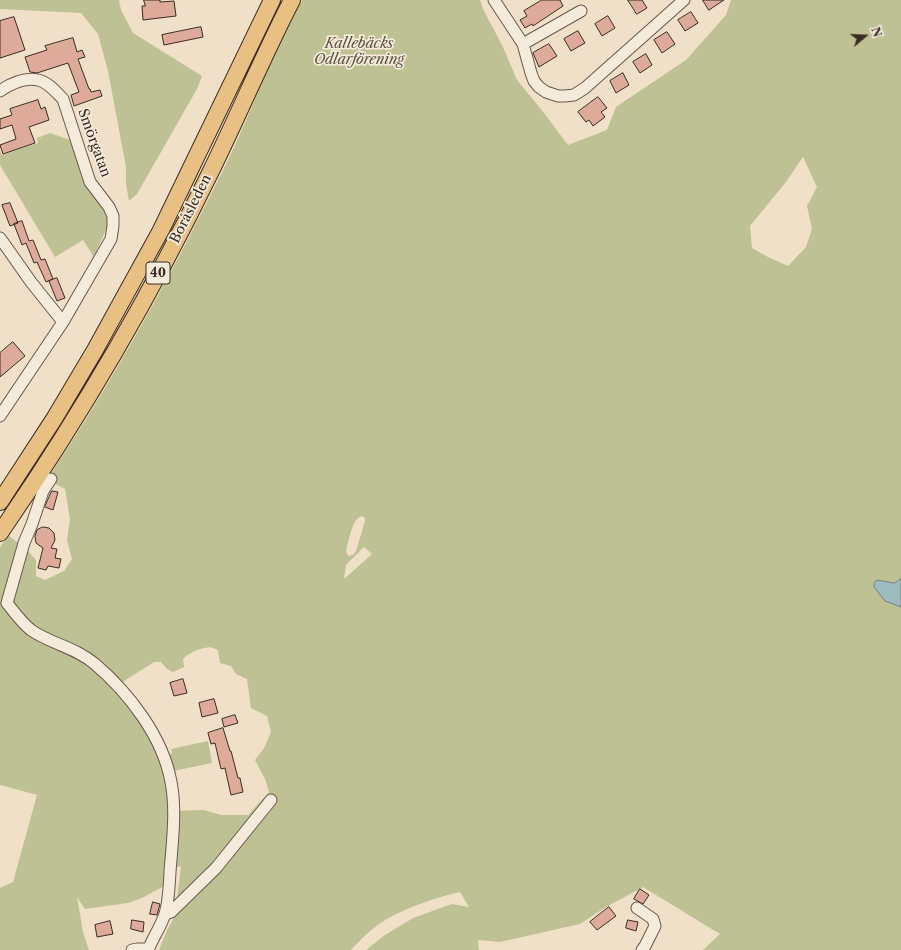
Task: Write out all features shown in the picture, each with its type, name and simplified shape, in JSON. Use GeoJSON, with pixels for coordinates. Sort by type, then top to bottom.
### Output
{"type":"FeatureCollection","features":[{"type":"Feature","properties":{"kind":"highway","name":"Boråsleden"},"geometry":{"type":"LineString","coordinates":[[0,502],[54,419],[95,350],[157,237],[272,0]]}},
{"type":"Feature","properties":{"kind":"highway","name":"Boråsleden"},"geometry":{"type":"LineString","coordinates":[[0,533],[68,429],[142,304],[211,171],[271,41],[292,0]]}},
{"type":"Feature","properties":{"kind":"street"},"geometry":{"type":"LineString","coordinates":[[498,1],[523,44],[534,81],[546,92],[558,96],[574,95],[585,88],[684,0]]}},
{"type":"Feature","properties":{"kind":"street"},"geometry":{"type":"LineString","coordinates":[[523,44],[581,11]]}},
{"type":"Feature","properties":{"kind":"street","name":"Smörgatan"},"geometry":{"type":"LineString","coordinates":[[0,91],[14,83],[25,80],[39,80],[53,88],[63,99],[90,182],[109,207],[113,216],[111,239],[63,322],[0,416]]}},
{"type":"Feature","properties":{"kind":"street"},"geometry":{"type":"LineString","coordinates":[[0,238],[31,282],[63,322]]}},
{"type":"Feature","properties":{"kind":"street"},"geometry":{"type":"LineString","coordinates":[[51,479],[43,491],[3,605],[32,630],[75,650],[96,665],[139,711],[154,737],[168,768],[173,797],[172,852],[165,914],[148,949],[132,950]]}},
{"type":"Feature","properties":{"kind":"street"},"geometry":{"type":"LineString","coordinates":[[165,914],[172,912],[216,868],[271,800]]}},
{"type":"Feature","properties":{"kind":"street"},"geometry":{"type":"LineString","coordinates":[[637,908],[653,919],[655,926],[642,950]]}},
{"type":"Feature","properties":{"kind":"green space"},"geometry":{"type":"Polygon","coordinates":[[[0,0],[119,0],[121,10],[133,33],[202,76],[197,89],[137,194],[129,201],[126,184],[126,167],[108,71],[98,34],[81,13],[0,9],[0,0]]]}},
{"type":"Feature","properties":{"kind":"green space","name":"Kallebäcks Odlarförening"},"geometry":{"type":"Polygon","coordinates":[[[302,0],[480,0],[517,80],[568,145],[607,130],[616,107],[686,60],[726,15],[731,0],[901,0],[901,950],[703,950],[720,934],[643,887],[606,907],[580,924],[500,942],[478,940],[479,950],[366,950],[385,935],[413,918],[452,904],[469,907],[460,892],[404,910],[372,929],[351,950],[159,950],[167,930],[175,916],[181,866],[166,871],[166,885],[142,898],[128,903],[85,909],[77,897],[83,932],[89,950],[0,950],[0,888],[13,882],[37,795],[0,785],[0,547],[8,535],[27,550],[36,560],[36,576],[45,580],[64,571],[72,559],[67,540],[70,519],[65,489],[47,480],[72,442],[119,364],[186,244],[227,162],[291,19],[302,0]],[[803,157],[786,182],[750,226],[752,248],[788,266],[806,247],[812,229],[807,206],[817,187],[803,157]],[[362,516],[353,525],[346,550],[349,556],[353,555],[356,551],[365,521],[365,518],[362,516]],[[364,547],[346,565],[344,579],[372,554],[364,547]],[[210,647],[195,651],[183,659],[184,667],[173,672],[167,669],[161,662],[154,662],[124,681],[117,691],[152,736],[164,770],[170,811],[204,810],[221,815],[248,815],[269,792],[265,779],[255,760],[264,748],[271,732],[267,716],[251,708],[247,679],[236,674],[231,666],[220,663],[218,650],[210,647]]]}},
{"type":"Feature","properties":{"kind":"green space"},"geometry":{"type":"Polygon","coordinates":[[[50,133],[70,140],[84,181],[107,210],[108,225],[94,257],[83,240],[55,257],[0,165],[0,151],[2,155],[38,143],[37,138],[50,133]]]}},
{"type":"Feature","properties":{"kind":"green space"},"geometry":{"type":"Polygon","coordinates":[[[208,741],[212,763],[173,771],[169,756],[172,752],[171,749],[208,741]]]}},
{"type":"Feature","properties":{"kind":"water"},"geometry":{"type":"Polygon","coordinates":[[[901,579],[901,607],[885,601],[874,587],[874,583],[877,580],[894,583],[901,579]]]}},
{"type":"Feature","properties":{"kind":"building"},"geometry":{"type":"Polygon","coordinates":[[[144,0],[160,0],[160,2],[174,1],[176,16],[143,20],[142,6],[145,6],[144,0]]]}},
{"type":"Feature","properties":{"kind":"building"},"geometry":{"type":"Polygon","coordinates":[[[542,0],[560,0],[563,6],[533,26],[532,24],[525,28],[520,20],[527,16],[524,11],[542,0]]]}},
{"type":"Feature","properties":{"kind":"building"},"geometry":{"type":"Polygon","coordinates":[[[628,0],[642,0],[647,8],[637,14],[628,0]]]}},
{"type":"Feature","properties":{"kind":"building"},"geometry":{"type":"Polygon","coordinates":[[[703,0],[724,0],[709,10],[703,0]]]}},
{"type":"Feature","properties":{"kind":"building"},"geometry":{"type":"Polygon","coordinates":[[[691,12],[698,23],[685,31],[678,20],[691,12]]]}},
{"type":"Feature","properties":{"kind":"building"},"geometry":{"type":"Polygon","coordinates":[[[608,16],[615,28],[602,36],[595,24],[608,16]]]}},
{"type":"Feature","properties":{"kind":"building"},"geometry":{"type":"Polygon","coordinates":[[[14,17],[25,50],[0,58],[0,21],[14,17]]]}},
{"type":"Feature","properties":{"kind":"building"},"geometry":{"type":"Polygon","coordinates":[[[201,27],[203,37],[164,45],[162,35],[201,27]]]}},
{"type":"Feature","properties":{"kind":"building"},"geometry":{"type":"Polygon","coordinates":[[[578,31],[585,43],[571,51],[564,39],[578,31]]]}},
{"type":"Feature","properties":{"kind":"building"},"geometry":{"type":"Polygon","coordinates":[[[667,32],[675,44],[662,53],[654,40],[667,32]]]}},
{"type":"Feature","properties":{"kind":"building"},"geometry":{"type":"Polygon","coordinates":[[[73,38],[77,52],[82,50],[85,57],[78,59],[89,89],[91,92],[100,90],[102,96],[74,106],[71,95],[79,92],[68,63],[37,73],[30,72],[25,57],[47,50],[45,46],[73,38]]]}},
{"type":"Feature","properties":{"kind":"building"},"geometry":{"type":"Polygon","coordinates":[[[549,44],[557,56],[539,67],[533,53],[549,44]]]}},
{"type":"Feature","properties":{"kind":"building"},"geometry":{"type":"Polygon","coordinates":[[[646,54],[652,65],[640,73],[633,62],[646,54]]]}},
{"type":"Feature","properties":{"kind":"building"},"geometry":{"type":"Polygon","coordinates":[[[623,73],[629,85],[616,93],[610,81],[623,73]]]}},
{"type":"Feature","properties":{"kind":"building"},"geometry":{"type":"Polygon","coordinates":[[[598,97],[607,108],[601,112],[605,117],[593,126],[589,120],[586,122],[578,112],[598,97]]]}},
{"type":"Feature","properties":{"kind":"building"},"geometry":{"type":"Polygon","coordinates":[[[38,100],[41,109],[45,107],[49,120],[29,127],[35,143],[3,154],[0,145],[16,139],[12,125],[0,129],[0,119],[12,115],[10,109],[38,100]]]}},
{"type":"Feature","properties":{"kind":"building"},"geometry":{"type":"Polygon","coordinates":[[[10,203],[18,223],[10,226],[2,205],[10,203]]]}},
{"type":"Feature","properties":{"kind":"building"},"geometry":{"type":"Polygon","coordinates":[[[22,221],[29,241],[33,240],[41,260],[45,259],[53,279],[46,282],[37,262],[34,263],[26,243],[22,245],[14,224],[22,221]]]}},
{"type":"Feature","properties":{"kind":"building"},"geometry":{"type":"Polygon","coordinates":[[[57,278],[65,298],[57,301],[49,281],[57,278]]]}},
{"type":"Feature","properties":{"kind":"building"},"geometry":{"type":"Polygon","coordinates":[[[13,342],[25,356],[0,377],[0,353],[13,342]]]}},
{"type":"Feature","properties":{"kind":"building"},"geometry":{"type":"Polygon","coordinates":[[[52,491],[58,492],[53,510],[45,507],[52,491]]]}},
{"type":"Feature","properties":{"kind":"building"},"geometry":{"type":"Polygon","coordinates":[[[43,527],[49,528],[54,533],[55,540],[51,548],[57,549],[55,558],[61,559],[59,568],[48,566],[46,570],[38,568],[43,548],[36,543],[35,536],[37,530],[43,527]]]}},
{"type":"Feature","properties":{"kind":"building"},"geometry":{"type":"Polygon","coordinates":[[[183,679],[187,693],[174,696],[170,683],[183,679]]]}},
{"type":"Feature","properties":{"kind":"building"},"geometry":{"type":"Polygon","coordinates":[[[214,699],[218,713],[202,717],[199,703],[214,699]]]}},
{"type":"Feature","properties":{"kind":"building"},"geometry":{"type":"Polygon","coordinates":[[[235,715],[238,723],[224,727],[222,719],[235,715]]]}},
{"type":"Feature","properties":{"kind":"building"},"geometry":{"type":"Polygon","coordinates":[[[223,728],[238,778],[240,778],[243,792],[231,795],[225,768],[221,769],[215,743],[211,744],[208,733],[223,728]]]}},
{"type":"Feature","properties":{"kind":"building"},"geometry":{"type":"Polygon","coordinates":[[[640,889],[649,895],[643,904],[634,899],[640,889]]]}},
{"type":"Feature","properties":{"kind":"building"},"geometry":{"type":"Polygon","coordinates":[[[153,902],[160,904],[157,915],[150,914],[153,902]]]}},
{"type":"Feature","properties":{"kind":"building"},"geometry":{"type":"Polygon","coordinates":[[[609,907],[616,916],[597,930],[590,922],[609,907]]]}},
{"type":"Feature","properties":{"kind":"building"},"geometry":{"type":"Polygon","coordinates":[[[132,920],[144,922],[143,932],[131,929],[132,920]]]}},
{"type":"Feature","properties":{"kind":"building"},"geometry":{"type":"Polygon","coordinates":[[[628,920],[638,922],[636,931],[626,928],[628,920]]]}},
{"type":"Feature","properties":{"kind":"building"},"geometry":{"type":"Polygon","coordinates":[[[110,921],[113,934],[97,937],[95,925],[110,921]]]}}]}
